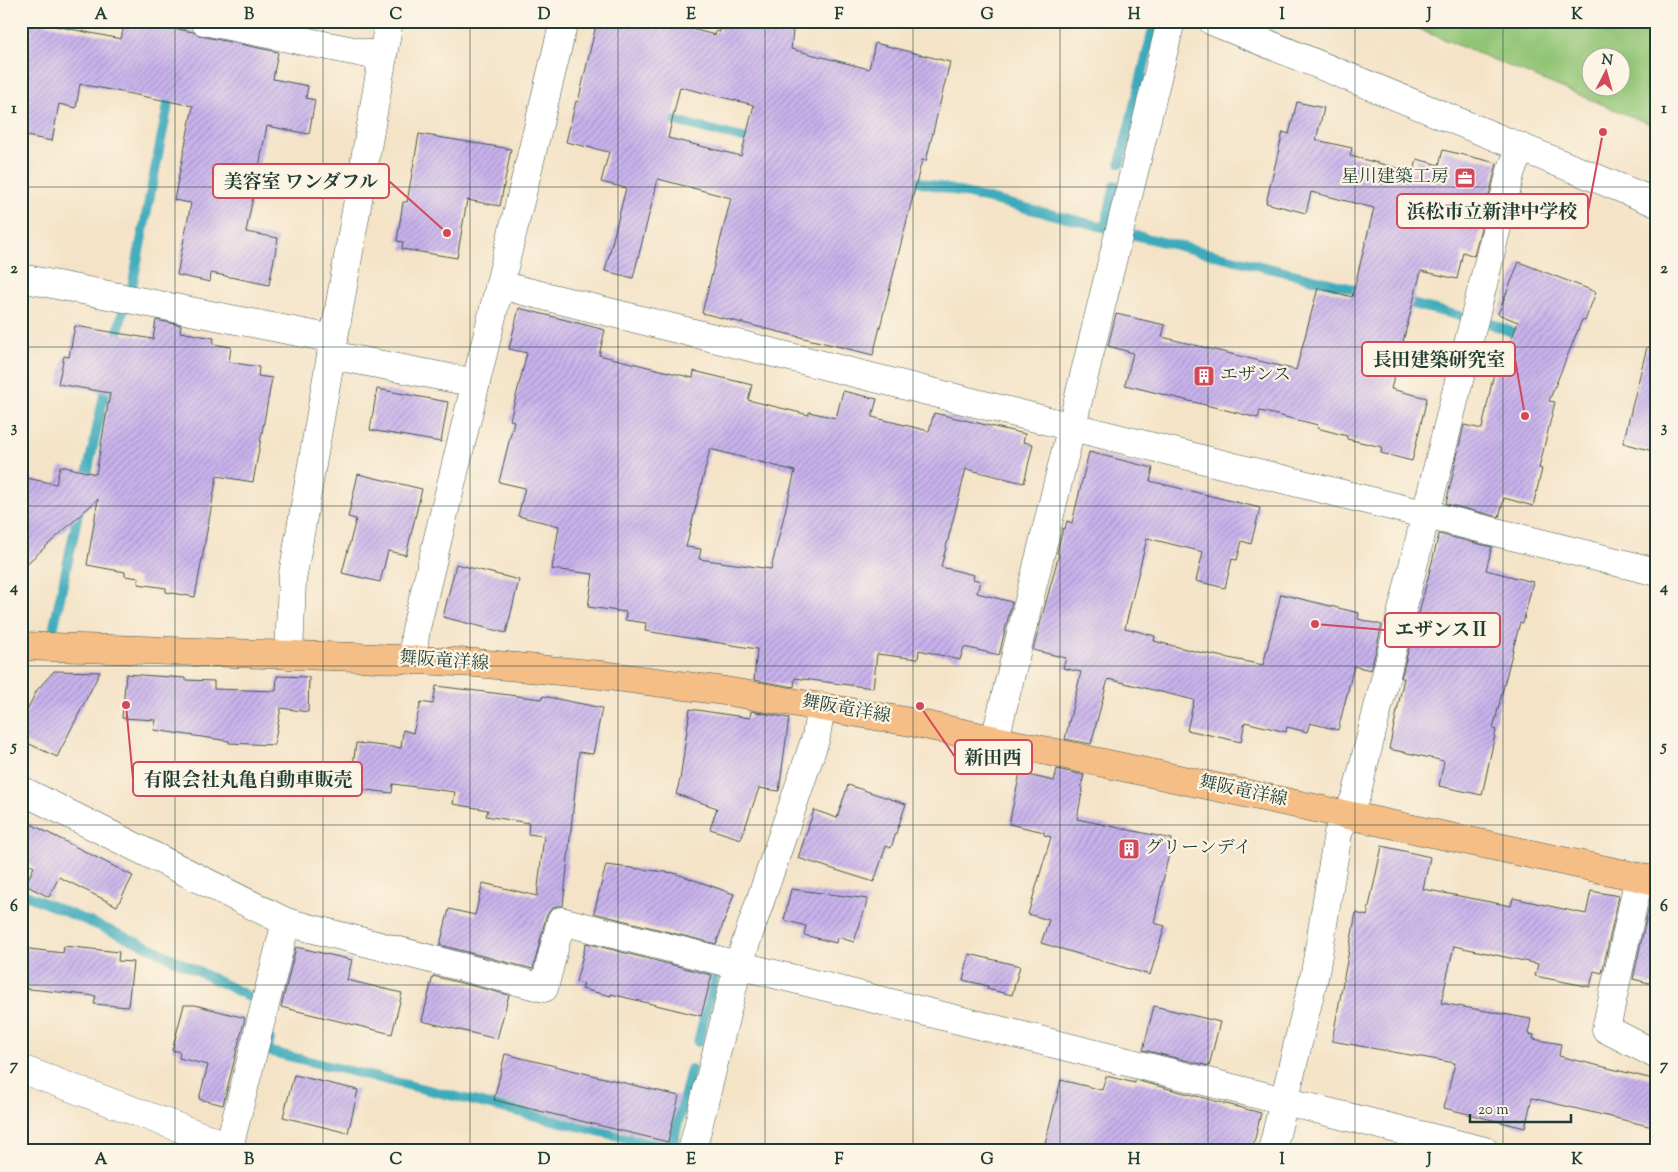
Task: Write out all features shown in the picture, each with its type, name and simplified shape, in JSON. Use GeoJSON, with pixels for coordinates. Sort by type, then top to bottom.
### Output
{"type":"FeatureCollection","features":[{"type":"Feature","properties":{"kind":"main road","name":"舞阪竜洋線"},"geometry":{"type":"LineString","coordinates":[[21,646],[413,660],[601,675],[725,691],[821,706],[995,739],[1648,879]]}},
{"type":"Feature","properties":{"kind":"street"},"geometry":{"type":"LineString","coordinates":[[204,21],[383,57]]}},
{"type":"Feature","properties":{"kind":"street"},"geometry":{"type":"LineString","coordinates":[[289,655],[292,580],[389,21]]}},
{"type":"Feature","properties":{"kind":"street"},"geometry":{"type":"LineString","coordinates":[[413,660],[414,635],[564,21]]}},
{"type":"Feature","properties":{"kind":"street"},"geometry":{"type":"LineString","coordinates":[[995,739],[1171,21]]}},
{"type":"Feature","properties":{"kind":"street"},"geometry":{"type":"LineString","coordinates":[[1212,21],[1657,204]]}},
{"type":"Feature","properties":{"kind":"street"},"geometry":{"type":"LineString","coordinates":[[1272,1151],[1315,973],[1338,833],[1356,796],[1511,171],[1521,148]]}},
{"type":"Feature","properties":{"kind":"street"},"geometry":{"type":"LineString","coordinates":[[21,278],[332,347],[476,383]]}},
{"type":"Feature","properties":{"kind":"street"},"geometry":{"type":"LineString","coordinates":[[500,285],[1657,572]]}},
{"type":"Feature","properties":{"kind":"street"},"geometry":{"type":"LineString","coordinates":[[692,1151],[738,966],[816,737],[821,706]]}},
{"type":"Feature","properties":{"kind":"street"},"geometry":{"type":"LineString","coordinates":[[21,790],[286,922],[544,988],[561,921],[1485,1151]]}},
{"type":"Feature","properties":{"kind":"street"},"geometry":{"type":"LineString","coordinates":[[1648,879],[1606,1029],[1657,1055]]}},
{"type":"Feature","properties":{"kind":"street"},"geometry":{"type":"LineString","coordinates":[[21,1069],[215,1141],[229,1148],[286,922]]}},
{"type":"Feature","properties":{"kind":"green space"},"geometry":{"type":"Polygon","coordinates":[[[1399,21],[1657,21],[1657,127],[1586,98],[1630,98],[1630,48],[1580,48],[1580,95],[1399,21]]]}},
{"type":"Feature","properties":{"kind":"building"},"geometry":{"type":"Polygon","coordinates":[[[21,21],[30,21],[121,39],[125,21],[169,21],[168,27],[278,52],[273,79],[308,86],[306,98],[315,100],[309,134],[267,126],[246,232],[278,238],[269,285],[211,273],[210,282],[177,275],[191,203],[174,200],[193,106],[80,84],[76,108],[59,104],[52,141],[21,135],[21,21]]]}},
{"type":"Feature","properties":{"kind":"building"},"geometry":{"type":"Polygon","coordinates":[[[597,21],[661,21],[715,35],[716,31],[720,32],[722,21],[794,21],[791,49],[869,69],[875,43],[950,62],[926,161],[922,160],[873,355],[702,313],[731,198],[658,179],[633,278],[605,271],[626,188],[601,182],[609,152],[566,142],[576,101],[578,102],[597,21]],[[680,87],[668,138],[741,156],[754,105],[680,87]]]}},
{"type":"Feature","properties":{"kind":"building"},"geometry":{"type":"Polygon","coordinates":[[[1297,102],[1324,108],[1316,140],[1352,148],[1350,156],[1414,172],[1417,159],[1439,165],[1443,150],[1497,163],[1474,256],[1463,252],[1457,279],[1421,271],[1391,389],[1427,398],[1412,461],[1381,453],[1382,447],[1347,439],[1347,436],[1317,428],[1318,425],[1260,411],[1258,418],[1125,385],[1133,353],[1108,346],[1116,314],[1165,325],[1162,337],[1296,370],[1318,288],[1352,297],[1374,208],[1311,192],[1306,213],[1266,203],[1283,132],[1289,134],[1297,102]]]}},
{"type":"Feature","properties":{"kind":"building"},"geometry":{"type":"Polygon","coordinates":[[[419,134],[511,149],[500,206],[467,200],[457,258],[402,249],[403,242],[397,241],[403,202],[407,202],[419,134]]]}},
{"type":"Feature","properties":{"kind":"building"},"geometry":{"type":"Polygon","coordinates":[[[1519,262],[1596,292],[1585,321],[1582,320],[1549,401],[1555,402],[1539,468],[1542,469],[1533,506],[1504,498],[1499,517],[1446,504],[1464,425],[1482,429],[1495,368],[1499,369],[1518,322],[1498,314],[1519,262]]]}},
{"type":"Feature","properties":{"kind":"building"},"geometry":{"type":"Polygon","coordinates":[[[519,308],[605,330],[599,355],[693,378],[694,371],[752,385],[748,400],[809,415],[809,412],[836,418],[843,391],[877,399],[872,417],[929,431],[934,413],[1025,434],[1023,442],[1033,444],[1024,483],[966,469],[941,567],[974,575],[973,579],[980,581],[977,593],[1012,602],[999,655],[964,647],[960,660],[919,650],[918,659],[877,654],[873,688],[795,678],[794,687],[754,680],[757,649],[645,631],[646,623],[625,620],[626,612],[588,607],[593,574],[552,569],[559,526],[518,516],[525,488],[499,482],[514,421],[510,420],[527,353],[509,349],[519,308]],[[710,449],[686,547],[701,549],[699,559],[771,569],[795,471],[710,449]]]}},
{"type":"Feature","properties":{"kind":"building"},"geometry":{"type":"Polygon","coordinates":[[[156,320],[181,325],[180,332],[214,338],[213,344],[231,347],[229,362],[259,367],[258,376],[272,378],[253,482],[217,476],[195,597],[166,592],[166,588],[138,584],[139,578],[125,576],[125,572],[87,565],[98,499],[21,569],[21,477],[56,484],[60,466],[96,474],[110,393],[58,384],[64,356],[69,357],[75,326],[153,339],[156,320]]]}},
{"type":"Feature","properties":{"kind":"building"},"geometry":{"type":"Polygon","coordinates":[[[1647,347],[1657,348],[1657,436],[1653,451],[1623,443],[1647,347]]]}},
{"type":"Feature","properties":{"kind":"building"},"geometry":{"type":"Polygon","coordinates":[[[377,389],[448,402],[441,442],[370,430],[377,389]]]}},
{"type":"Feature","properties":{"kind":"building"},"geometry":{"type":"Polygon","coordinates":[[[1089,452],[1153,468],[1150,481],[1260,508],[1251,544],[1242,541],[1237,560],[1232,559],[1225,588],[1196,581],[1203,552],[1147,538],[1125,628],[1155,636],[1154,641],[1263,665],[1281,594],[1359,613],[1358,619],[1382,625],[1371,670],[1354,666],[1338,730],[1310,723],[1307,732],[1287,727],[1286,732],[1245,722],[1241,742],[1187,730],[1194,700],[1108,679],[1091,744],[1065,739],[1081,672],[1063,668],[1066,658],[1033,650],[1059,554],[1057,553],[1063,528],[1065,529],[1067,521],[1072,523],[1089,452]]]}},
{"type":"Feature","properties":{"kind":"building"},"geometry":{"type":"Polygon","coordinates":[[[358,474],[422,489],[406,555],[388,551],[380,582],[342,573],[356,519],[348,517],[358,474]]]}},
{"type":"Feature","properties":{"kind":"building"},"geometry":{"type":"Polygon","coordinates":[[[1439,534],[1492,547],[1486,570],[1533,582],[1523,623],[1520,622],[1493,729],[1496,730],[1482,795],[1439,786],[1444,761],[1389,749],[1404,678],[1401,678],[1439,534]]]}},
{"type":"Feature","properties":{"kind":"building"},"geometry":{"type":"Polygon","coordinates":[[[456,564],[519,580],[506,633],[443,617],[456,564]]]}},
{"type":"Feature","properties":{"kind":"building"},"geometry":{"type":"Polygon","coordinates":[[[54,671],[100,672],[57,757],[21,740],[21,722],[37,690],[54,671]]]}},
{"type":"Feature","properties":{"kind":"building"},"geometry":{"type":"Polygon","coordinates":[[[126,674],[214,681],[214,689],[276,691],[277,676],[309,677],[308,712],[281,708],[274,745],[229,743],[229,741],[154,730],[156,720],[122,718],[126,674]]]}},
{"type":"Feature","properties":{"kind":"building"},"geometry":{"type":"Polygon","coordinates":[[[436,686],[542,699],[543,696],[602,708],[593,754],[579,752],[563,906],[556,906],[550,910],[546,917],[533,969],[440,945],[449,909],[475,915],[483,883],[537,896],[544,836],[528,834],[529,823],[486,816],[488,810],[453,804],[455,792],[393,784],[392,793],[350,788],[356,743],[401,748],[403,730],[413,733],[421,702],[433,704],[436,686]]]}},
{"type":"Feature","properties":{"kind":"building"},"geometry":{"type":"Polygon","coordinates":[[[690,709],[750,718],[751,711],[789,718],[779,791],[759,788],[741,839],[710,829],[717,808],[676,794],[680,780],[690,709]]]}},
{"type":"Feature","properties":{"kind":"building"},"geometry":{"type":"Polygon","coordinates":[[[1057,769],[1084,775],[1077,819],[1172,839],[1154,923],[1165,926],[1150,975],[1041,943],[1049,920],[1028,914],[1051,837],[1044,835],[1044,832],[1009,824],[1020,773],[1054,781],[1057,769]]]}},
{"type":"Feature","properties":{"kind":"building"},"geometry":{"type":"Polygon","coordinates":[[[848,785],[906,804],[891,848],[886,846],[874,882],[798,858],[814,810],[837,818],[848,785]]]}},
{"type":"Feature","properties":{"kind":"building"},"geometry":{"type":"Polygon","coordinates":[[[21,819],[133,876],[117,906],[59,877],[49,897],[25,885],[34,867],[21,860],[21,819]]]}},
{"type":"Feature","properties":{"kind":"building"},"geometry":{"type":"Polygon","coordinates":[[[1382,846],[1430,857],[1423,889],[1511,906],[1513,898],[1586,914],[1591,891],[1619,896],[1602,973],[1594,971],[1590,987],[1535,976],[1538,964],[1454,946],[1441,1003],[1531,1019],[1528,1034],[1534,1035],[1533,1039],[1561,1044],[1559,1056],[1657,1080],[1657,1128],[1532,1098],[1525,1128],[1444,1108],[1455,1063],[1332,1041],[1356,913],[1367,916],[1382,846]]]}},
{"type":"Feature","properties":{"kind":"building"},"geometry":{"type":"Polygon","coordinates":[[[606,865],[674,873],[734,894],[716,944],[594,913],[606,865]]]}},
{"type":"Feature","properties":{"kind":"building"},"geometry":{"type":"Polygon","coordinates":[[[791,889],[868,899],[854,942],[837,937],[836,943],[804,935],[806,926],[784,920],[791,889]]]}},
{"type":"Feature","properties":{"kind":"building"},"geometry":{"type":"Polygon","coordinates":[[[1649,906],[1657,908],[1657,985],[1633,979],[1649,906]]]}},
{"type":"Feature","properties":{"kind":"building"},"geometry":{"type":"Polygon","coordinates":[[[586,943],[712,975],[701,1016],[611,994],[611,996],[582,989],[584,984],[576,982],[586,943]]]}},
{"type":"Feature","properties":{"kind":"building"},"geometry":{"type":"Polygon","coordinates":[[[64,946],[119,952],[118,961],[133,962],[128,1007],[94,1004],[96,996],[21,988],[21,948],[63,953],[64,946]]]}},
{"type":"Feature","properties":{"kind":"building"},"geometry":{"type":"Polygon","coordinates":[[[296,947],[352,960],[347,980],[402,993],[392,1034],[281,1007],[296,947]]]}},
{"type":"Feature","properties":{"kind":"building"},"geometry":{"type":"Polygon","coordinates":[[[969,954],[1020,966],[1012,995],[987,989],[988,986],[963,980],[969,954]]]}},
{"type":"Feature","properties":{"kind":"building"},"geometry":{"type":"Polygon","coordinates":[[[433,976],[509,995],[497,1039],[422,1021],[433,976]]]}},
{"type":"Feature","properties":{"kind":"building"},"geometry":{"type":"Polygon","coordinates":[[[184,1005],[195,1005],[245,1018],[223,1105],[199,1099],[208,1065],[179,1058],[180,1052],[172,1050],[184,1005]]]}},
{"type":"Feature","properties":{"kind":"building"},"geometry":{"type":"Polygon","coordinates":[[[1154,1006],[1220,1022],[1209,1066],[1143,1050],[1154,1006]]]}},
{"type":"Feature","properties":{"kind":"building"},"geometry":{"type":"Polygon","coordinates":[[[505,1054],[679,1096],[668,1142],[494,1100],[505,1054]]]}},
{"type":"Feature","properties":{"kind":"building"},"geometry":{"type":"Polygon","coordinates":[[[294,1075],[358,1090],[348,1133],[283,1117],[294,1075]]]}},
{"type":"Feature","properties":{"kind":"building"},"geometry":{"type":"Polygon","coordinates":[[[1106,1076],[1135,1083],[1135,1080],[1261,1113],[1252,1151],[1043,1151],[1061,1080],[1102,1090],[1106,1076]]]}},
{"type":"Feature","properties":{"kind":"waterway"},"geometry":{"type":"LineString","coordinates":[[180,43],[185,21]]}},
{"type":"Feature","properties":{"kind":"waterway"},"geometry":{"type":"LineString","coordinates":[[1120,163],[1154,25]]}},
{"type":"Feature","properties":{"kind":"waterway"},"geometry":{"type":"LineString","coordinates":[[132,287],[171,89]]}},
{"type":"Feature","properties":{"kind":"waterway"},"geometry":{"type":"LineString","coordinates":[[659,117],[759,142]]}},
{"type":"Feature","properties":{"kind":"waterway"},"geometry":{"type":"LineString","coordinates":[[904,178],[1111,229]]}},
{"type":"Feature","properties":{"kind":"waterway"},"geometry":{"type":"LineString","coordinates":[[1105,227],[1115,185]]}},
{"type":"Feature","properties":{"kind":"waterway"},"geometry":{"type":"LineString","coordinates":[[1130,234],[1366,292]]}},
{"type":"Feature","properties":{"kind":"waterway"},"geometry":{"type":"LineString","coordinates":[[1400,301],[1464,317]]}},
{"type":"Feature","properties":{"kind":"waterway"},"geometry":{"type":"LineString","coordinates":[[115,345],[123,311]]}},
{"type":"Feature","properties":{"kind":"waterway"},"geometry":{"type":"LineString","coordinates":[[1484,321],[1524,337]]}},
{"type":"Feature","properties":{"kind":"waterway"},"geometry":{"type":"LineString","coordinates":[[85,484],[107,381]]}},
{"type":"Feature","properties":{"kind":"waterway"},"geometry":{"type":"LineString","coordinates":[[54,626],[80,505]]}},
{"type":"Feature","properties":{"kind":"waterway"},"geometry":{"type":"LineString","coordinates":[[21,893],[147,946],[256,1000]]}},
{"type":"Feature","properties":{"kind":"waterway"},"geometry":{"type":"LineString","coordinates":[[698,1042],[715,973]]}},
{"type":"Feature","properties":{"kind":"waterway"},"geometry":{"type":"LineString","coordinates":[[270,1039],[267,1051],[672,1149]]}},
{"type":"Feature","properties":{"kind":"waterway"},"geometry":{"type":"LineString","coordinates":[[671,1151],[691,1069]]}},
{"type":"Feature","properties":{"kind":"place","name":"浜松市立新津中学校"},"geometry":{"type":"Point","coordinates":[1603,132]}},
{"type":"Feature","properties":{"kind":"place","name":"星川建築工房"},"geometry":{"type":"Point","coordinates":[1465,178]}},
{"type":"Feature","properties":{"kind":"place","name":"美容室 ワンダフル"},"geometry":{"type":"Point","coordinates":[447,233]}},
{"type":"Feature","properties":{"kind":"place","name":"エザンス"},"geometry":{"type":"Point","coordinates":[1204,376]}},
{"type":"Feature","properties":{"kind":"place","name":"長田建築研究室"},"geometry":{"type":"Point","coordinates":[1525,416]}},
{"type":"Feature","properties":{"kind":"place","name":"エザンスⅡ"},"geometry":{"type":"Point","coordinates":[1315,624]}},
{"type":"Feature","properties":{"kind":"place","name":"有限会社丸亀自動車販売"},"geometry":{"type":"Point","coordinates":[126,705]}},
{"type":"Feature","properties":{"kind":"place","name":"新田西"},"geometry":{"type":"Point","coordinates":[920,706]}},
{"type":"Feature","properties":{"kind":"place","name":"グリーンデイ"},"geometry":{"type":"Point","coordinates":[1129,849]}}]}
